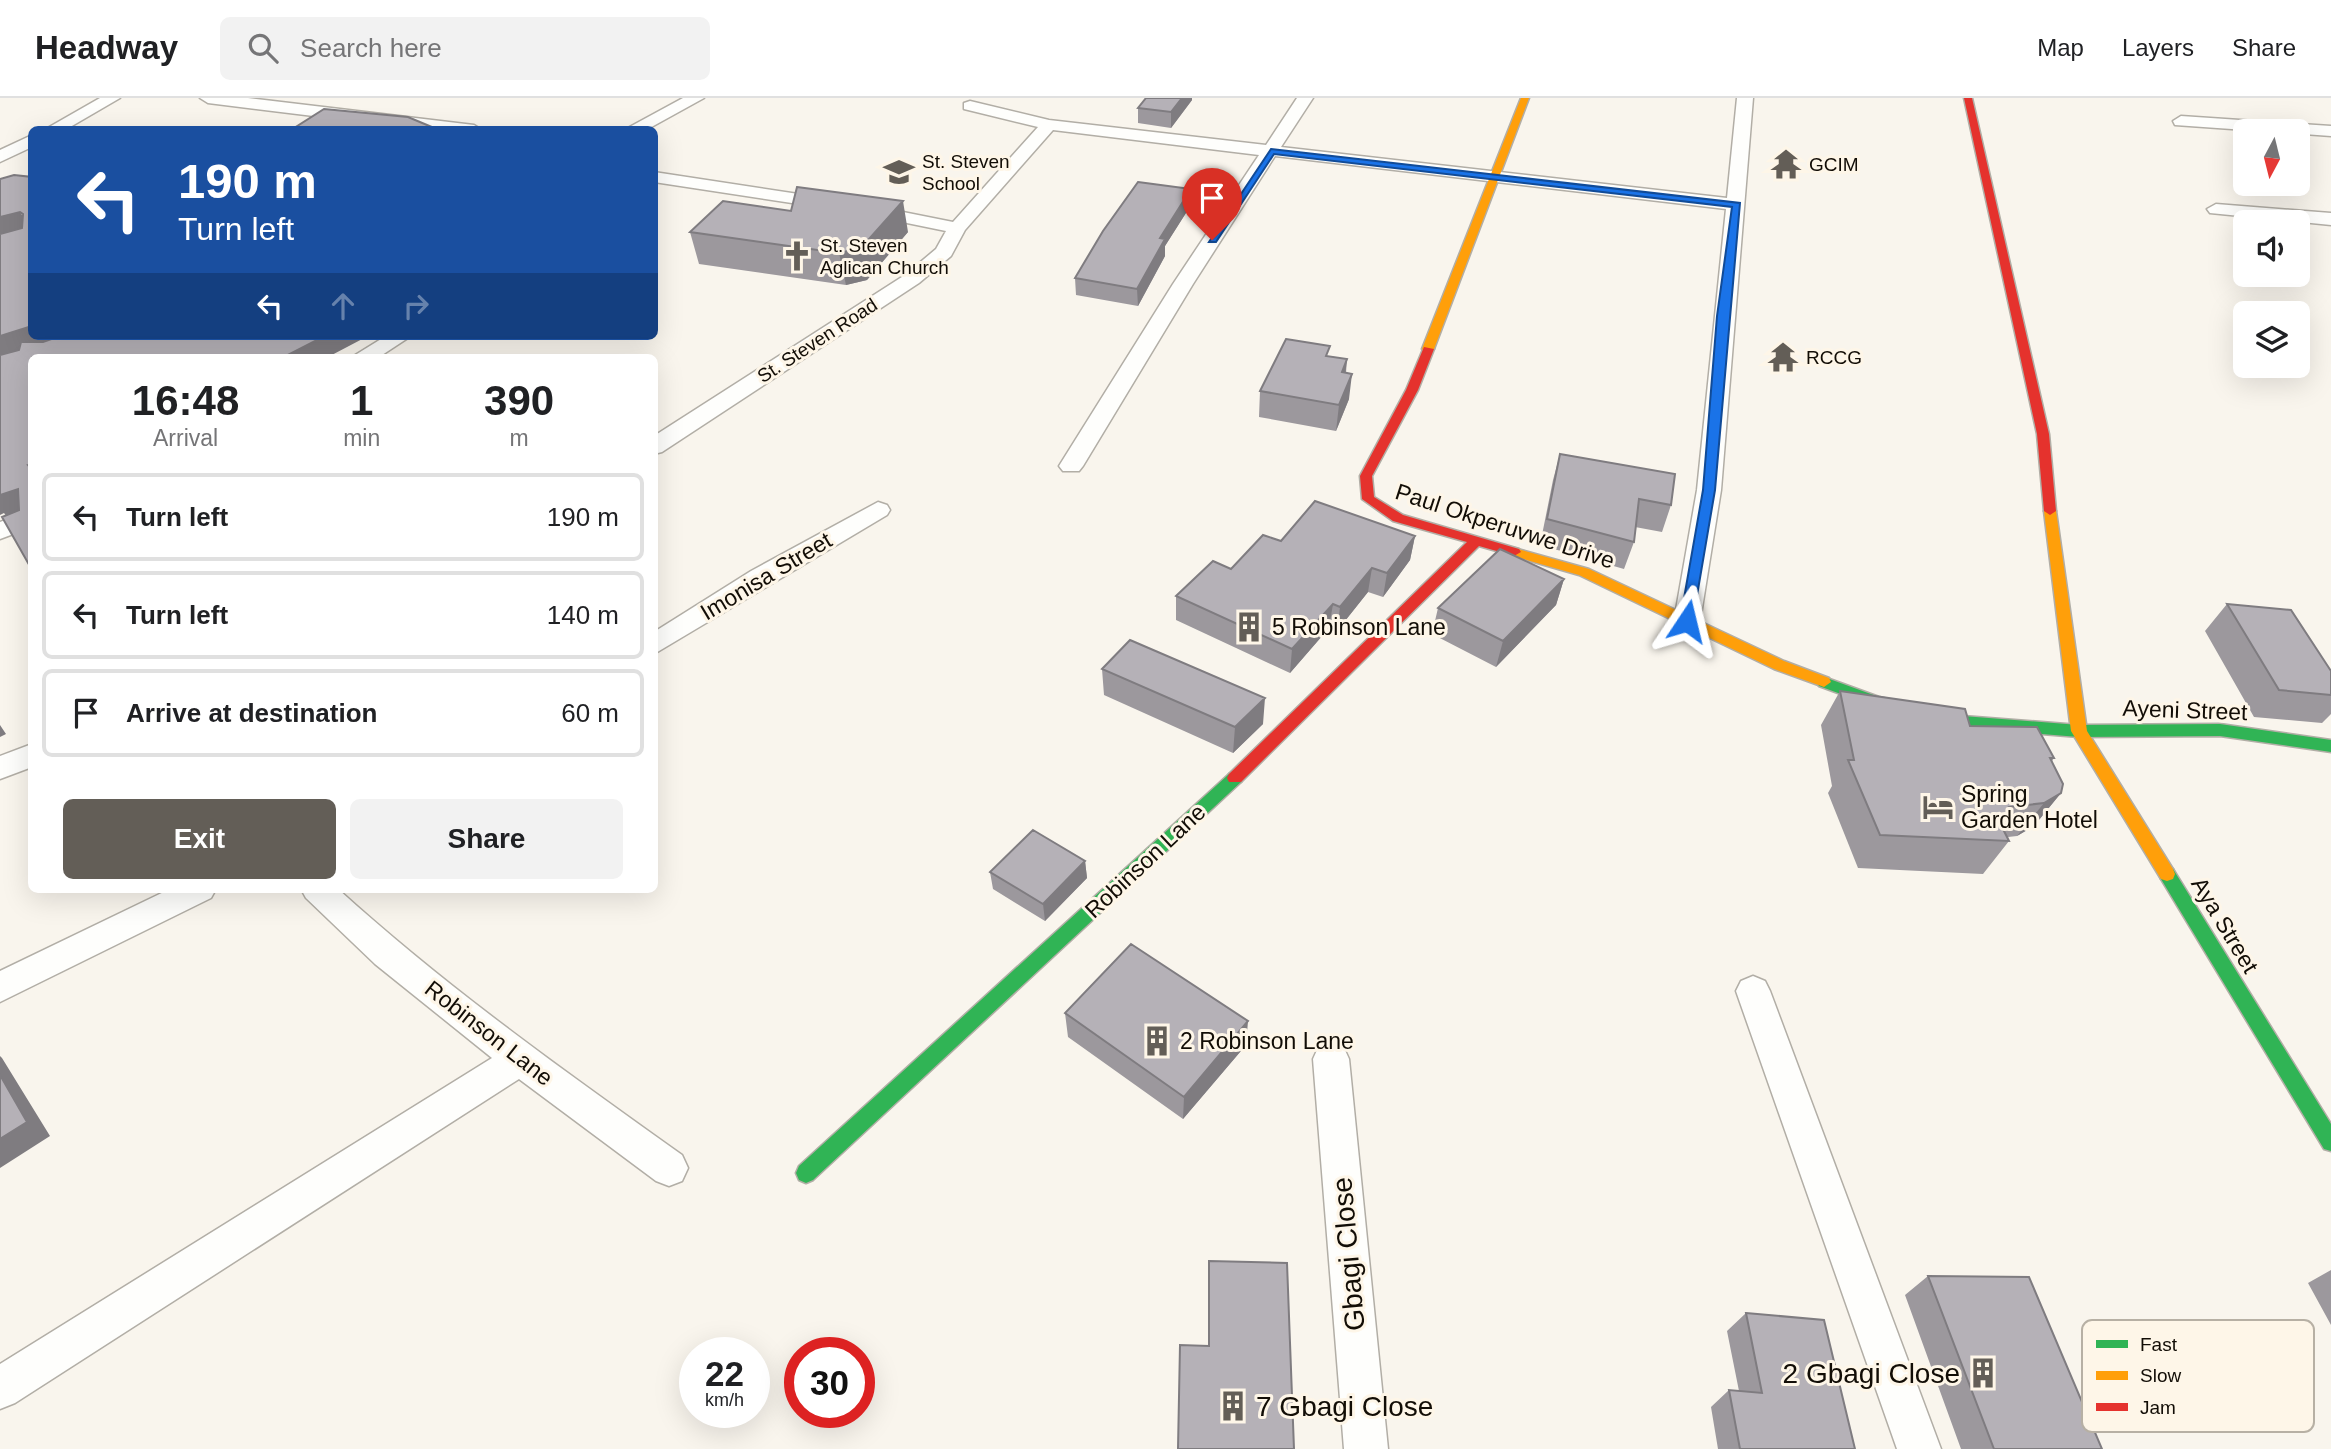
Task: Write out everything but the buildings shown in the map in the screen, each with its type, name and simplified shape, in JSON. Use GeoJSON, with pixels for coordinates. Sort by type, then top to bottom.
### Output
{"type":"FeatureCollection","features":[{"type":"Feature","properties":{"kind":"street"},"geometry":{"type":"LineString","coordinates":[[60,126],[112,98]]}},
{"type":"Feature","properties":{"kind":"street"},"geometry":{"type":"LineString","coordinates":[[208,98],[442,126]]}},
{"type":"Feature","properties":{"kind":"street"},"geometry":{"type":"LineString","coordinates":[[311,126],[370,98]]}},
{"type":"Feature","properties":{"kind":"street"},"geometry":{"type":"LineString","coordinates":[[640,126],[696,98]]}},
{"type":"Feature","properties":{"kind":"street"},"geometry":{"type":"LineString","coordinates":[[1071,466],[1183,284],[1305,98]]}},
{"type":"Feature","properties":{"kind":"street","name":"Paul Okperuvwe Drive"},"geometry":{"type":"LineString","coordinates":[[1525,98],[1412,390],[1366,476],[1368,499],[1398,519],[1584,572],[1779,665],[1876,702],[1963,722],[2079,732]]}},
{"type":"Feature","properties":{"kind":"street"},"geometry":{"type":"LineString","coordinates":[[1687,621],[1709,490],[1745,98]]}},
{"type":"Feature","properties":{"kind":"street"},"geometry":{"type":"LineString","coordinates":[[1968,98],[2043,434],[2054,562],[2079,732]]}},
{"type":"Feature","properties":{"kind":"street"},"geometry":{"type":"LineString","coordinates":[[970,106],[1049,125],[1737,205]]}},
{"type":"Feature","properties":{"kind":"street"},"geometry":{"type":"LineString","coordinates":[[2181,121],[2331,131]]}},
{"type":"Feature","properties":{"kind":"street","name":"St. Steven Road"},"geometry":{"type":"LineString","coordinates":[[658,444],[912,279],[944,252],[957,228],[1049,125]]}},
{"type":"Feature","properties":{"kind":"street"},"geometry":{"type":"LineString","coordinates":[[0,157],[28,142]]}},
{"type":"Feature","properties":{"kind":"street"},"geometry":{"type":"LineString","coordinates":[[658,178],[858,208],[957,228]]}},
{"type":"Feature","properties":{"kind":"street"},"geometry":{"type":"LineString","coordinates":[[2216,209],[2331,219]]}},
{"type":"Feature","properties":{"kind":"street"},"geometry":{"type":"LineString","coordinates":[[368,354],[394,340]]}},
{"type":"Feature","properties":{"kind":"street","name":"Imonisa Street"},"geometry":{"type":"LineString","coordinates":[[658,642],[760,578],[878,510]]}},
{"type":"Feature","properties":{"kind":"street"},"geometry":{"type":"LineString","coordinates":[[0,531],[28,520]]}},
{"type":"Feature","properties":{"kind":"street","name":"Robinson Lane"},"geometry":{"type":"LineString","coordinates":[[806,1173],[1248,766],[1478,541]]}},
{"type":"Feature","properties":{"kind":"street","name":"Ayeni Street"},"geometry":{"type":"LineString","coordinates":[[2079,732],[2220,730],[2331,746]]}},
{"type":"Feature","properties":{"kind":"street","name":"Aya Street"},"geometry":{"type":"LineString","coordinates":[[2079,732],[2331,1142]]}},
{"type":"Feature","properties":{"kind":"street"},"geometry":{"type":"LineString","coordinates":[[0,768],[28,757]]}},
{"type":"Feature","properties":{"kind":"street"},"geometry":{"type":"LineString","coordinates":[[0,987],[192,893]]}},
{"type":"Feature","properties":{"kind":"street","name":"Robinson Lane"},"geometry":{"type":"LineString","coordinates":[[321,893],[387,954],[520,1059],[669,1168]]}},
{"type":"Feature","properties":{"kind":"street"},"geometry":{"type":"LineString","coordinates":[[1753,991],[1919,1449]]}},
{"type":"Feature","properties":{"kind":"street"},"geometry":{"type":"LineString","coordinates":[[0,1388],[520,1059]]}},
{"type":"Feature","properties":{"kind":"street","name":"Gbagi Close"},"geometry":{"type":"LineString","coordinates":[[1331,1059],[1366,1449]]}},
{"type":"Feature","properties":{"kind":"traffic: fast"},"geometry":{"type":"LineString","coordinates":[[1824,682],[1876,702],[1963,722],[2079,731],[2220,730],[2331,746]]}},
{"type":"Feature","properties":{"kind":"traffic: fast"},"geometry":{"type":"LineString","coordinates":[[806,1173],[1235,778]]}},
{"type":"Feature","properties":{"kind":"traffic: fast"},"geometry":{"type":"LineString","coordinates":[[2167,874],[2331,1142]]}},
{"type":"Feature","properties":{"kind":"traffic: slow"},"geometry":{"type":"LineString","coordinates":[[1428,349],[1525,98]]}},
{"type":"Feature","properties":{"kind":"traffic: slow"},"geometry":{"type":"LineString","coordinates":[[2050,511],[2079,731],[2167,874]]}},
{"type":"Feature","properties":{"kind":"traffic: slow"},"geometry":{"type":"LineString","coordinates":[[1514,552],[1584,572],[1779,665],[1824,682]]}},
{"type":"Feature","properties":{"kind":"traffic: jam"},"geometry":{"type":"LineString","coordinates":[[1968,98],[2043,434],[2050,511]]}},
{"type":"Feature","properties":{"kind":"traffic: jam"},"geometry":{"type":"LineString","coordinates":[[1428,349],[1412,390],[1366,476],[1368,499],[1398,518],[1514,552]]}},
{"type":"Feature","properties":{"kind":"traffic: jam"},"geometry":{"type":"LineString","coordinates":[[1235,778],[1477,540]]}},
{"type":"Feature","properties":{"kind":"place","name":"GCIM"},"geometry":{"type":"Point","coordinates":[1786,164]}},
{"type":"Feature","properties":{"kind":"place","name":"St. Steven School"},"geometry":{"type":"Point","coordinates":[899,172]}},
{"type":"Feature","properties":{"kind":"place","name":"St. Steven Aglican Church"},"geometry":{"type":"Point","coordinates":[797,256]}},
{"type":"Feature","properties":{"kind":"place","name":"RCCG"},"geometry":{"type":"Point","coordinates":[1783,357]}},
{"type":"Feature","properties":{"kind":"place","name":"5 Robinson Lane"},"geometry":{"type":"Point","coordinates":[1249,627]}},
{"type":"Feature","properties":{"kind":"place","name":"Spring Garden Hotel"},"geometry":{"type":"Point","coordinates":[1938,807]}},
{"type":"Feature","properties":{"kind":"place","name":"2 Robinson Lane"},"geometry":{"type":"Point","coordinates":[1157,1041]}},
{"type":"Feature","properties":{"kind":"place","name":"2 Gbagi Close"},"geometry":{"type":"Point","coordinates":[1983,1373]}},
{"type":"Feature","properties":{"kind":"place","name":"7 Gbagi Close"},"geometry":{"type":"Point","coordinates":[1233,1406]}},
{"type":"Feature","properties":{"kind":"route"},"geometry":{"type":"LineString","coordinates":[[1212,240],[1271,151],[1737,205],[1723,316],[1709,490],[1687,621]]}}]}
